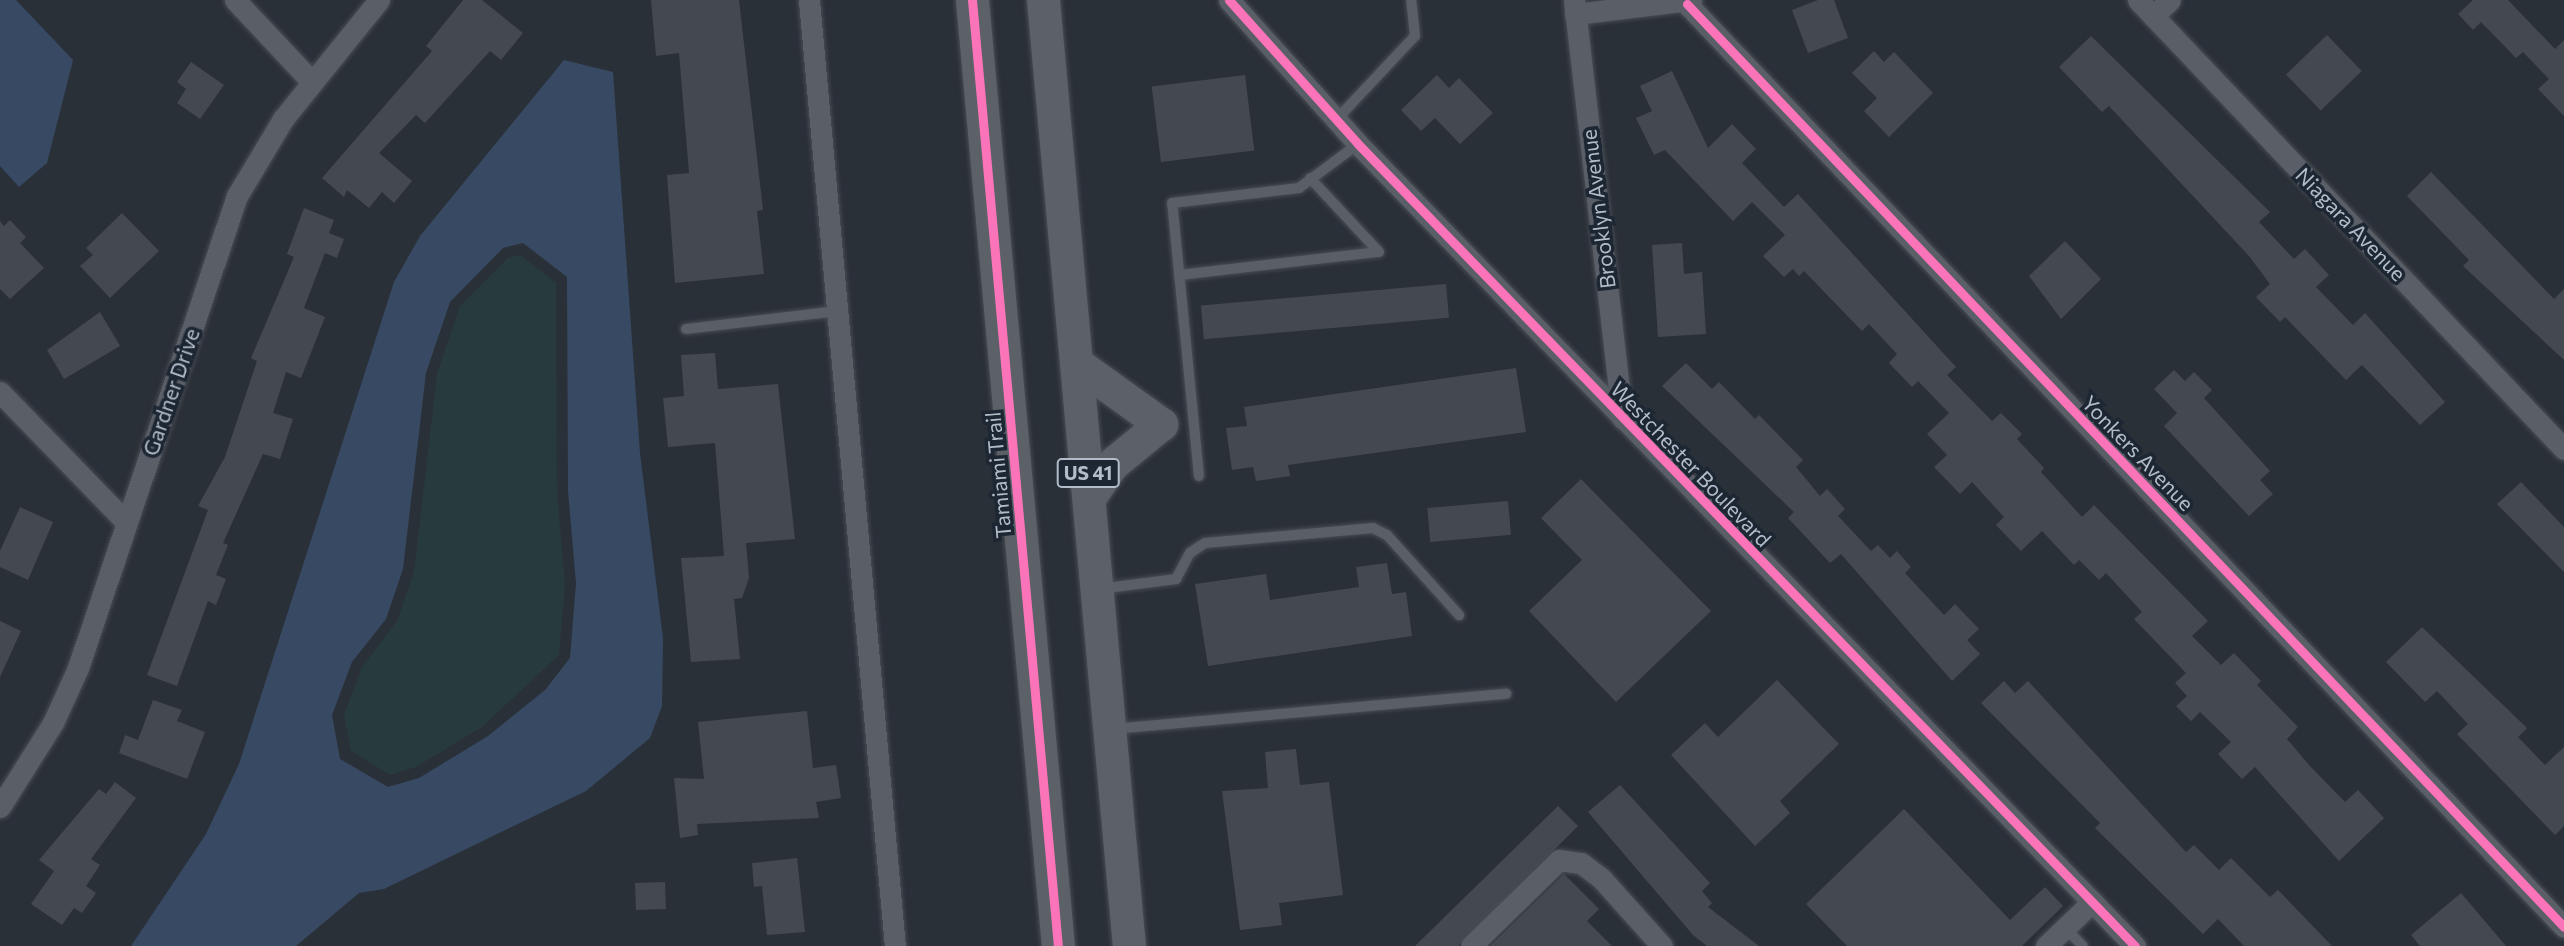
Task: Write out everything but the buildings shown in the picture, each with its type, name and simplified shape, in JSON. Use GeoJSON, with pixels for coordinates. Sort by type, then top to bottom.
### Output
{"type":"FeatureCollection","features":[{"type":"Feature","properties":{"kind":"main road","name":"Tamiami Trail"},"geometry":{"type":"LineString","coordinates":[[972,0],[1058,946]]}},
{"type":"Feature","properties":{"kind":"main road","name":"US 41"},"geometry":{"type":"LineString","coordinates":[[1043,0],[1076,363],[1091,495],[1129,946]]}},
{"type":"Feature","properties":{"kind":"main road"},"geometry":{"type":"LineString","coordinates":[[1076,363],[1177,422],[1111,465],[1091,495]]}},
{"type":"Feature","properties":{"kind":"street"},"geometry":{"type":"LineString","coordinates":[[235,0],[312,82]]}},
{"type":"Feature","properties":{"kind":"street","name":"Gardner Drive"},"geometry":{"type":"LineString","coordinates":[[0,807],[67,696],[237,196],[265,144],[379,0]]}},
{"type":"Feature","properties":{"kind":"street"},"geometry":{"type":"LineString","coordinates":[[809,0],[895,946]]}},
{"type":"Feature","properties":{"kind":"street","name":"Westchester Boulevard"},"geometry":{"type":"LineString","coordinates":[[1228,0],[1358,144],[2135,946]]}},
{"type":"Feature","properties":{"kind":"street","name":"Niagara Avenue"},"geometry":{"type":"LineString","coordinates":[[2138,0],[2564,449]]}},
{"type":"Feature","properties":{"kind":"street"},"geometry":{"type":"LineString","coordinates":[[2153,16],[2169,0]]}},
{"type":"Feature","properties":{"kind":"street"},"geometry":{"type":"LineString","coordinates":[[1574,7],[1689,2]]}},
{"type":"Feature","properties":{"kind":"street","name":"Yonkers Avenue"},"geometry":{"type":"LineString","coordinates":[[1689,2],[2564,927]]}},
{"type":"Feature","properties":{"kind":"street","name":"Brooklyn Avenue"},"geometry":{"type":"LineString","coordinates":[[1574,7],[1622,418]]}},
{"type":"Feature","properties":{"kind":"street"},"geometry":{"type":"LineString","coordinates":[[0,392],[127,523]]}},
{"type":"Feature","properties":{"kind":"street"},"geometry":{"type":"LineString","coordinates":[[1471,946],[1559,860],[1581,863],[1602,879],[1662,946]]}},
{"type":"Feature","properties":{"kind":"street"},"geometry":{"type":"LineString","coordinates":[[2046,946],[2092,902]]}},
{"type":"Feature","properties":{"kind":"lane"},"geometry":{"type":"LineString","coordinates":[[1337,119],[1415,36],[1411,0]]}},
{"type":"Feature","properties":{"kind":"lane"},"geometry":{"type":"LineString","coordinates":[[1199,476],[1177,422],[1179,275],[1172,203],[1299,188],[1358,144]]}},
{"type":"Feature","properties":{"kind":"lane"},"geometry":{"type":"LineString","coordinates":[[1179,275],[1378,252],[1310,178]]}},
{"type":"Feature","properties":{"kind":"lane"},"geometry":{"type":"LineString","coordinates":[[686,329],[836,311]]}},
{"type":"Feature","properties":{"kind":"lane"},"geometry":{"type":"LineString","coordinates":[[1097,589],[1176,579],[1205,543],[1373,528],[1387,535],[1459,615]]}},
{"type":"Feature","properties":{"kind":"lane"},"geometry":{"type":"LineString","coordinates":[[1109,729],[1506,694]]}},
{"type":"Feature","properties":{"kind":"lane"},"geometry":{"type":"LineString","coordinates":[[2065,928],[2083,946]]}},
{"type":"Feature","properties":{"kind":"green space"},"geometry":{"type":"Polygon","coordinates":[[[520,255],[556,283],[557,492],[565,584],[559,655],[482,727],[416,767],[390,775],[351,751],[344,715],[362,667],[397,621],[414,572],[437,374],[460,306],[508,258],[520,255]]]}},
{"type":"Feature","properties":{"kind":"water"},"geometry":{"type":"Polygon","coordinates":[[[0,0],[16,0],[73,60],[47,163],[19,187],[0,166],[0,0]]]}},
{"type":"Feature","properties":{"kind":"water"},"geometry":{"type":"Polygon","coordinates":[[[564,60],[613,72],[640,453],[663,638],[662,706],[650,738],[586,791],[384,889],[359,893],[296,946],[131,946],[206,834],[239,764],[394,282],[420,236],[564,60]],[[523,243],[503,248],[450,302],[426,373],[403,569],[386,619],[352,662],[332,715],[340,759],[388,787],[419,778],[488,736],[545,690],[570,658],[576,583],[568,491],[567,277],[523,243]]]}},
{"type":"Feature","properties":{"kind":"cycle path"},"geometry":{"type":"LineString","coordinates":[[972,0],[1058,946]]}},
{"type":"Feature","properties":{"kind":"cycle path"},"geometry":{"type":"LineString","coordinates":[[1229,0],[1358,144],[2135,946]]}},
{"type":"Feature","properties":{"kind":"cycle path"},"geometry":{"type":"LineString","coordinates":[[1687,4],[2564,927]]}}]}
